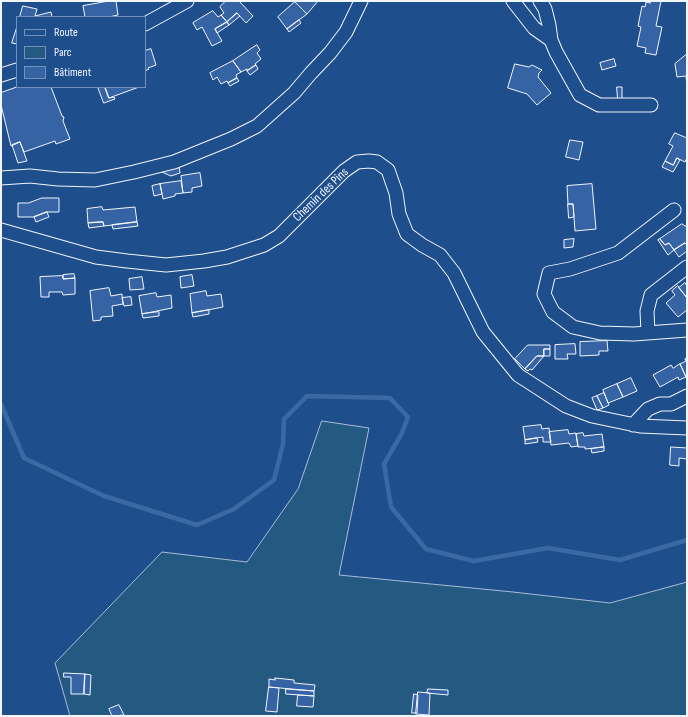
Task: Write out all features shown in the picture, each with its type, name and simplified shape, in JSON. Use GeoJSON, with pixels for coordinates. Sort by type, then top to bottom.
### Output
{"type":"FeatureCollection","features":[{"type":"Feature","properties":{"kind":"street"},"geometry":{"type":"LineString","coordinates":[[146,23],[187,1]]}},
{"type":"Feature","properties":{"kind":"street"},"geometry":{"type":"LineString","coordinates":[[1,178],[30,176],[58,179],[95,180],[174,162],[231,139],[257,126],[294,93],[330,53],[346,32],[361,1]]}},
{"type":"Feature","properties":{"kind":"street"},"geometry":{"type":"LineString","coordinates":[[513,1],[534,28],[551,40]]}},
{"type":"Feature","properties":{"kind":"street"},"geometry":{"type":"LineString","coordinates":[[540,1],[545,9],[551,40],[556,52],[580,95],[599,105],[651,105]]}},
{"type":"Feature","properties":{"kind":"street"},"geometry":{"type":"LineString","coordinates":[[1,75],[16,70]]}},
{"type":"Feature","properties":{"kind":"street","name":"Chemin des Pins"},"geometry":{"type":"LineString","coordinates":[[1,230],[96,257],[127,261],[166,265],[227,257],[264,245],[279,236],[344,170],[357,162],[369,160],[377,162],[388,170],[396,193],[399,214],[407,234],[422,245],[440,255],[454,273],[483,332],[518,374],[566,406],[592,416],[633,425],[687,428]]}},
{"type":"Feature","properties":{"kind":"street"},"geometry":{"type":"LineString","coordinates":[[674,210],[618,253],[570,269],[549,273],[544,294],[554,312],[573,328],[600,333],[648,333],[687,330]]}},
{"type":"Feature","properties":{"kind":"street"},"geometry":{"type":"LineString","coordinates":[[648,333],[647,311],[651,295],[687,267]]}},
{"type":"Feature","properties":{"kind":"street"},"geometry":{"type":"LineString","coordinates":[[633,425],[648,409],[660,404],[671,404],[687,396]]}},
{"type":"Feature","properties":{"kind":"green space"},"geometry":{"type":"Polygon","coordinates":[[[322,421],[369,428],[339,575],[610,603],[687,582],[687,716],[70,716],[55,663],[162,552],[247,562],[298,489],[322,421]]]}},
{"type":"Feature","properties":{"kind":"building"},"geometry":{"type":"Polygon","coordinates":[[[116,1],[118,15],[85,16],[83,6],[116,1]]]}},
{"type":"Feature","properties":{"kind":"building"},"geometry":{"type":"Polygon","coordinates":[[[226,1],[239,1],[253,16],[246,23],[237,13],[227,22],[221,15],[224,13],[220,7],[226,1]]]}},
{"type":"Feature","properties":{"kind":"building"},"geometry":{"type":"Polygon","coordinates":[[[318,1],[307,14],[295,2],[318,1]]]}},
{"type":"Feature","properties":{"kind":"building"},"geometry":{"type":"Polygon","coordinates":[[[650,1],[661,1],[656,26],[662,27],[656,55],[645,53],[646,48],[637,46],[641,27],[638,26],[642,6],[645,7],[646,2],[650,3],[650,1]]]}},
{"type":"Feature","properties":{"kind":"building"},"geometry":{"type":"Polygon","coordinates":[[[295,2],[307,14],[287,29],[278,17],[295,2]]]}},
{"type":"Feature","properties":{"kind":"building"},"geometry":{"type":"Polygon","coordinates":[[[23,6],[37,9],[35,16],[20,16],[23,6]]]}},
{"type":"Feature","properties":{"kind":"building"},"geometry":{"type":"Polygon","coordinates":[[[213,11],[218,17],[221,15],[227,22],[215,29],[222,41],[212,46],[202,27],[197,30],[193,23],[213,11]]]}},
{"type":"Feature","properties":{"kind":"building"},"geometry":{"type":"Polygon","coordinates":[[[51,12],[52,16],[35,16],[51,12]]]}},
{"type":"Feature","properties":{"kind":"building"},"geometry":{"type":"Polygon","coordinates":[[[237,13],[240,16],[229,25],[227,22],[237,13]]]}},
{"type":"Feature","properties":{"kind":"building"},"geometry":{"type":"Polygon","coordinates":[[[299,20],[301,23],[289,32],[287,29],[299,20]]]}},
{"type":"Feature","properties":{"kind":"building"},"geometry":{"type":"Polygon","coordinates":[[[227,22],[229,25],[217,33],[215,29],[227,22]]]}},
{"type":"Feature","properties":{"kind":"building"},"geometry":{"type":"Polygon","coordinates":[[[16,30],[16,44],[12,43],[16,30]]]}},
{"type":"Feature","properties":{"kind":"building"},"geometry":{"type":"Polygon","coordinates":[[[257,45],[260,50],[257,53],[261,59],[255,64],[256,65],[247,71],[247,69],[241,72],[233,61],[257,45]]]}},
{"type":"Feature","properties":{"kind":"building"},"geometry":{"type":"Polygon","coordinates":[[[151,49],[156,65],[148,68],[149,69],[146,70],[146,51],[151,49]]]}},
{"type":"Feature","properties":{"kind":"building"},"geometry":{"type":"Polygon","coordinates":[[[687,54],[687,88],[686,76],[677,77],[675,64],[687,54]]]}},
{"type":"Feature","properties":{"kind":"building"},"geometry":{"type":"Polygon","coordinates":[[[614,59],[616,66],[602,70],[600,63],[614,59]]]}},
{"type":"Feature","properties":{"kind":"building"},"geometry":{"type":"Polygon","coordinates":[[[233,61],[241,72],[236,75],[237,78],[228,83],[227,81],[221,84],[217,77],[213,80],[210,73],[233,61]]]}},
{"type":"Feature","properties":{"kind":"building"},"geometry":{"type":"Polygon","coordinates":[[[515,64],[529,67],[532,65],[542,70],[538,77],[551,93],[537,105],[527,94],[508,88],[515,64]]]}},
{"type":"Feature","properties":{"kind":"building"},"geometry":{"type":"Polygon","coordinates":[[[256,65],[258,69],[250,75],[247,71],[256,65]]]}},
{"type":"Feature","properties":{"kind":"building"},"geometry":{"type":"Polygon","coordinates":[[[237,78],[239,81],[230,86],[228,83],[237,78]]]}},
{"type":"Feature","properties":{"kind":"building"},"geometry":{"type":"Polygon","coordinates":[[[16,87],[51,88],[62,116],[64,117],[63,121],[70,139],[56,144],[55,141],[24,152],[20,142],[11,146],[1,105],[1,93],[16,87]]]}},
{"type":"Feature","properties":{"kind":"building"},"geometry":{"type":"Polygon","coordinates":[[[617,87],[622,87],[622,99],[618,99],[617,87]]]}},
{"type":"Feature","properties":{"kind":"building"},"geometry":{"type":"Polygon","coordinates":[[[98,88],[105,88],[109,98],[114,97],[115,99],[104,103],[98,88]]]}},
{"type":"Feature","properties":{"kind":"building"},"geometry":{"type":"Polygon","coordinates":[[[105,88],[136,88],[109,98],[105,88]]]}},
{"type":"Feature","properties":{"kind":"building"},"geometry":{"type":"Polygon","coordinates":[[[675,133],[687,138],[687,158],[685,162],[677,158],[673,165],[665,161],[673,146],[669,144],[675,133]]]}},
{"type":"Feature","properties":{"kind":"building"},"geometry":{"type":"Polygon","coordinates":[[[570,140],[583,142],[579,160],[566,157],[570,140]]]}},
{"type":"Feature","properties":{"kind":"building"},"geometry":{"type":"Polygon","coordinates":[[[20,142],[27,161],[18,163],[12,145],[20,142]]]}},
{"type":"Feature","properties":{"kind":"building"},"geometry":{"type":"Polygon","coordinates":[[[677,158],[680,160],[673,172],[662,167],[665,161],[673,165],[677,158]]]}},
{"type":"Feature","properties":{"kind":"building"},"geometry":{"type":"Polygon","coordinates":[[[179,166],[180,173],[171,176],[162,172],[179,166]]]}},
{"type":"Feature","properties":{"kind":"building"},"geometry":{"type":"Polygon","coordinates":[[[200,173],[202,186],[192,188],[192,192],[183,193],[181,176],[200,173]]]}},
{"type":"Feature","properties":{"kind":"building"},"geometry":{"type":"Polygon","coordinates":[[[181,181],[183,193],[175,194],[175,196],[163,199],[160,184],[181,181]]]}},
{"type":"Feature","properties":{"kind":"building"},"geometry":{"type":"Polygon","coordinates":[[[160,184],[162,194],[154,196],[152,186],[160,184]]]}},
{"type":"Feature","properties":{"kind":"building"},"geometry":{"type":"Polygon","coordinates":[[[592,184],[596,229],[575,231],[573,204],[568,204],[567,186],[592,184]]]}},
{"type":"Feature","properties":{"kind":"building"},"geometry":{"type":"Polygon","coordinates":[[[42,198],[59,198],[59,212],[47,212],[34,217],[18,217],[18,203],[28,203],[42,198]]]}},
{"type":"Feature","properties":{"kind":"building"},"geometry":{"type":"Polygon","coordinates":[[[568,204],[573,204],[574,217],[569,218],[568,204]]]}},
{"type":"Feature","properties":{"kind":"building"},"geometry":{"type":"Polygon","coordinates":[[[102,207],[103,210],[135,207],[137,222],[104,226],[103,222],[88,223],[87,209],[102,207]]]}},
{"type":"Feature","properties":{"kind":"building"},"geometry":{"type":"Polygon","coordinates":[[[47,212],[49,217],[36,222],[34,217],[47,212]]]}},
{"type":"Feature","properties":{"kind":"building"},"geometry":{"type":"Polygon","coordinates":[[[103,222],[104,226],[89,228],[88,223],[103,222]]]}},
{"type":"Feature","properties":{"kind":"building"},"geometry":{"type":"Polygon","coordinates":[[[137,222],[138,226],[113,229],[112,225],[137,222]]]}},
{"type":"Feature","properties":{"kind":"building"},"geometry":{"type":"Polygon","coordinates":[[[682,224],[687,227],[687,245],[685,243],[674,250],[669,243],[665,245],[660,239],[682,224]]]}},
{"type":"Feature","properties":{"kind":"building"},"geometry":{"type":"Polygon","coordinates":[[[574,239],[573,247],[564,248],[564,240],[574,239]]]}},
{"type":"Feature","properties":{"kind":"building"},"geometry":{"type":"Polygon","coordinates":[[[660,239],[665,245],[669,243],[674,250],[668,255],[658,240],[660,239]]]}},
{"type":"Feature","properties":{"kind":"building"},"geometry":{"type":"Polygon","coordinates":[[[685,243],[687,245],[687,251],[679,257],[674,250],[685,243]]]}},
{"type":"Feature","properties":{"kind":"building"},"geometry":{"type":"Polygon","coordinates":[[[74,274],[75,278],[63,279],[63,275],[74,274]]]}},
{"type":"Feature","properties":{"kind":"building"},"geometry":{"type":"Polygon","coordinates":[[[192,275],[194,286],[181,288],[180,277],[192,275]]]}},
{"type":"Feature","properties":{"kind":"building"},"geometry":{"type":"Polygon","coordinates":[[[63,276],[63,279],[75,278],[75,294],[63,295],[62,292],[49,292],[49,297],[41,297],[40,277],[63,276]]]}},
{"type":"Feature","properties":{"kind":"building"},"geometry":{"type":"Polygon","coordinates":[[[142,277],[144,289],[130,290],[129,279],[142,277]]]}},
{"type":"Feature","properties":{"kind":"building"},"geometry":{"type":"Polygon","coordinates":[[[685,283],[687,286],[687,298],[679,288],[685,283]]]}},
{"type":"Feature","properties":{"kind":"building"},"geometry":{"type":"Polygon","coordinates":[[[678,286],[687,298],[687,310],[678,317],[666,303],[675,295],[672,291],[678,286]]]}},
{"type":"Feature","properties":{"kind":"building"},"geometry":{"type":"Polygon","coordinates":[[[109,288],[111,296],[122,294],[123,304],[112,306],[113,316],[101,317],[101,320],[93,321],[90,291],[109,288]]]}},
{"type":"Feature","properties":{"kind":"building"},"geometry":{"type":"Polygon","coordinates":[[[206,291],[207,296],[221,294],[223,307],[192,313],[190,294],[206,291]]]}},
{"type":"Feature","properties":{"kind":"building"},"geometry":{"type":"Polygon","coordinates":[[[156,293],[157,297],[171,295],[172,308],[142,314],[139,296],[156,293]]]}},
{"type":"Feature","properties":{"kind":"building"},"geometry":{"type":"Polygon","coordinates":[[[131,297],[132,305],[124,306],[122,298],[131,297]]]}},
{"type":"Feature","properties":{"kind":"building"},"geometry":{"type":"Polygon","coordinates":[[[209,310],[209,314],[193,317],[192,313],[209,310]]]}},
{"type":"Feature","properties":{"kind":"building"},"geometry":{"type":"Polygon","coordinates":[[[159,312],[159,316],[143,318],[142,314],[159,312]]]}},
{"type":"Feature","properties":{"kind":"building"},"geometry":{"type":"Polygon","coordinates":[[[607,341],[608,351],[599,351],[599,355],[580,356],[580,342],[607,341]]]}},
{"type":"Feature","properties":{"kind":"building"},"geometry":{"type":"Polygon","coordinates":[[[575,344],[576,354],[567,354],[568,359],[555,359],[555,345],[575,344]]]}},
{"type":"Feature","properties":{"kind":"building"},"geometry":{"type":"Polygon","coordinates":[[[528,345],[550,345],[550,349],[544,349],[544,356],[537,356],[525,369],[515,359],[528,345]]]}},
{"type":"Feature","properties":{"kind":"building"},"geometry":{"type":"Polygon","coordinates":[[[544,349],[550,349],[550,356],[544,356],[544,349]]]}},
{"type":"Feature","properties":{"kind":"building"},"geometry":{"type":"Polygon","coordinates":[[[537,356],[544,356],[532,370],[530,369],[528,371],[525,369],[537,356]]]}},
{"type":"Feature","properties":{"kind":"building"},"geometry":{"type":"Polygon","coordinates":[[[687,358],[686,377],[680,364],[686,361],[685,359],[687,358]]]}},
{"type":"Feature","properties":{"kind":"building"},"geometry":{"type":"Polygon","coordinates":[[[680,364],[686,377],[679,380],[678,377],[660,387],[653,375],[671,365],[673,368],[680,364]]]}},
{"type":"Feature","properties":{"kind":"building"},"geometry":{"type":"Polygon","coordinates":[[[631,378],[637,391],[623,397],[617,384],[631,378]]]}},
{"type":"Feature","properties":{"kind":"building"},"geometry":{"type":"Polygon","coordinates":[[[617,384],[623,397],[608,403],[603,390],[617,384]]]}},
{"type":"Feature","properties":{"kind":"building"},"geometry":{"type":"Polygon","coordinates":[[[604,393],[609,405],[603,408],[597,396],[604,393]]]}},
{"type":"Feature","properties":{"kind":"building"},"geometry":{"type":"Polygon","coordinates":[[[597,396],[603,408],[597,410],[592,398],[597,396]]]}},
{"type":"Feature","properties":{"kind":"building"},"geometry":{"type":"Polygon","coordinates":[[[541,425],[542,429],[549,428],[551,442],[543,442],[543,437],[525,440],[523,427],[541,425]]]}},
{"type":"Feature","properties":{"kind":"building"},"geometry":{"type":"Polygon","coordinates":[[[568,430],[569,434],[576,433],[578,446],[571,447],[569,443],[551,445],[549,432],[568,430]]]}},
{"type":"Feature","properties":{"kind":"building"},"geometry":{"type":"Polygon","coordinates":[[[583,433],[584,436],[602,434],[604,447],[585,449],[585,447],[578,447],[576,434],[583,433]]]}},
{"type":"Feature","properties":{"kind":"building"},"geometry":{"type":"Polygon","coordinates":[[[537,438],[538,442],[525,444],[525,440],[537,438]]]}},
{"type":"Feature","properties":{"kind":"building"},"geometry":{"type":"Polygon","coordinates":[[[604,447],[604,451],[592,453],[591,449],[604,447]]]}},
{"type":"Feature","properties":{"kind":"building"},"geometry":{"type":"Polygon","coordinates":[[[671,447],[687,448],[687,459],[679,458],[679,466],[670,465],[671,447]]]}},
{"type":"Feature","properties":{"kind":"building"},"geometry":{"type":"Polygon","coordinates":[[[64,673],[85,674],[84,694],[71,694],[71,677],[64,677],[64,673]]]}},
{"type":"Feature","properties":{"kind":"building"},"geometry":{"type":"Polygon","coordinates":[[[85,674],[91,675],[90,695],[84,694],[85,674]]]}},
{"type":"Feature","properties":{"kind":"building"},"geometry":{"type":"Polygon","coordinates":[[[275,678],[294,680],[294,683],[315,685],[314,691],[269,687],[269,679],[275,680],[275,678]]]}},
{"type":"Feature","properties":{"kind":"building"},"geometry":{"type":"Polygon","coordinates":[[[269,687],[279,688],[277,712],[266,711],[269,687]]]}},
{"type":"Feature","properties":{"kind":"building"},"geometry":{"type":"Polygon","coordinates":[[[286,689],[314,691],[314,696],[286,694],[286,689]]]}},
{"type":"Feature","properties":{"kind":"building"},"geometry":{"type":"Polygon","coordinates":[[[428,689],[448,690],[448,695],[427,693],[428,689]]]}},
{"type":"Feature","properties":{"kind":"building"},"geometry":{"type":"Polygon","coordinates":[[[418,692],[430,693],[429,715],[416,714],[418,692]]]}},
{"type":"Feature","properties":{"kind":"building"},"geometry":{"type":"Polygon","coordinates":[[[414,694],[418,695],[417,713],[412,713],[414,694]]]}},
{"type":"Feature","properties":{"kind":"building"},"geometry":{"type":"Polygon","coordinates":[[[298,695],[314,696],[313,707],[297,706],[298,695]]]}},
{"type":"Feature","properties":{"kind":"building"},"geometry":{"type":"Polygon","coordinates":[[[119,705],[124,715],[112,716],[109,709],[119,705]]]}},
{"type":"Feature","properties":{"kind":"waterway"},"geometry":{"type":"LineString","coordinates":[[1,404],[24,458],[104,496],[197,525],[234,509],[274,480],[283,444],[284,419],[307,396],[390,398],[408,417],[402,433],[384,464],[391,507],[426,549],[474,561],[548,548],[620,560],[687,540]]}}]}
